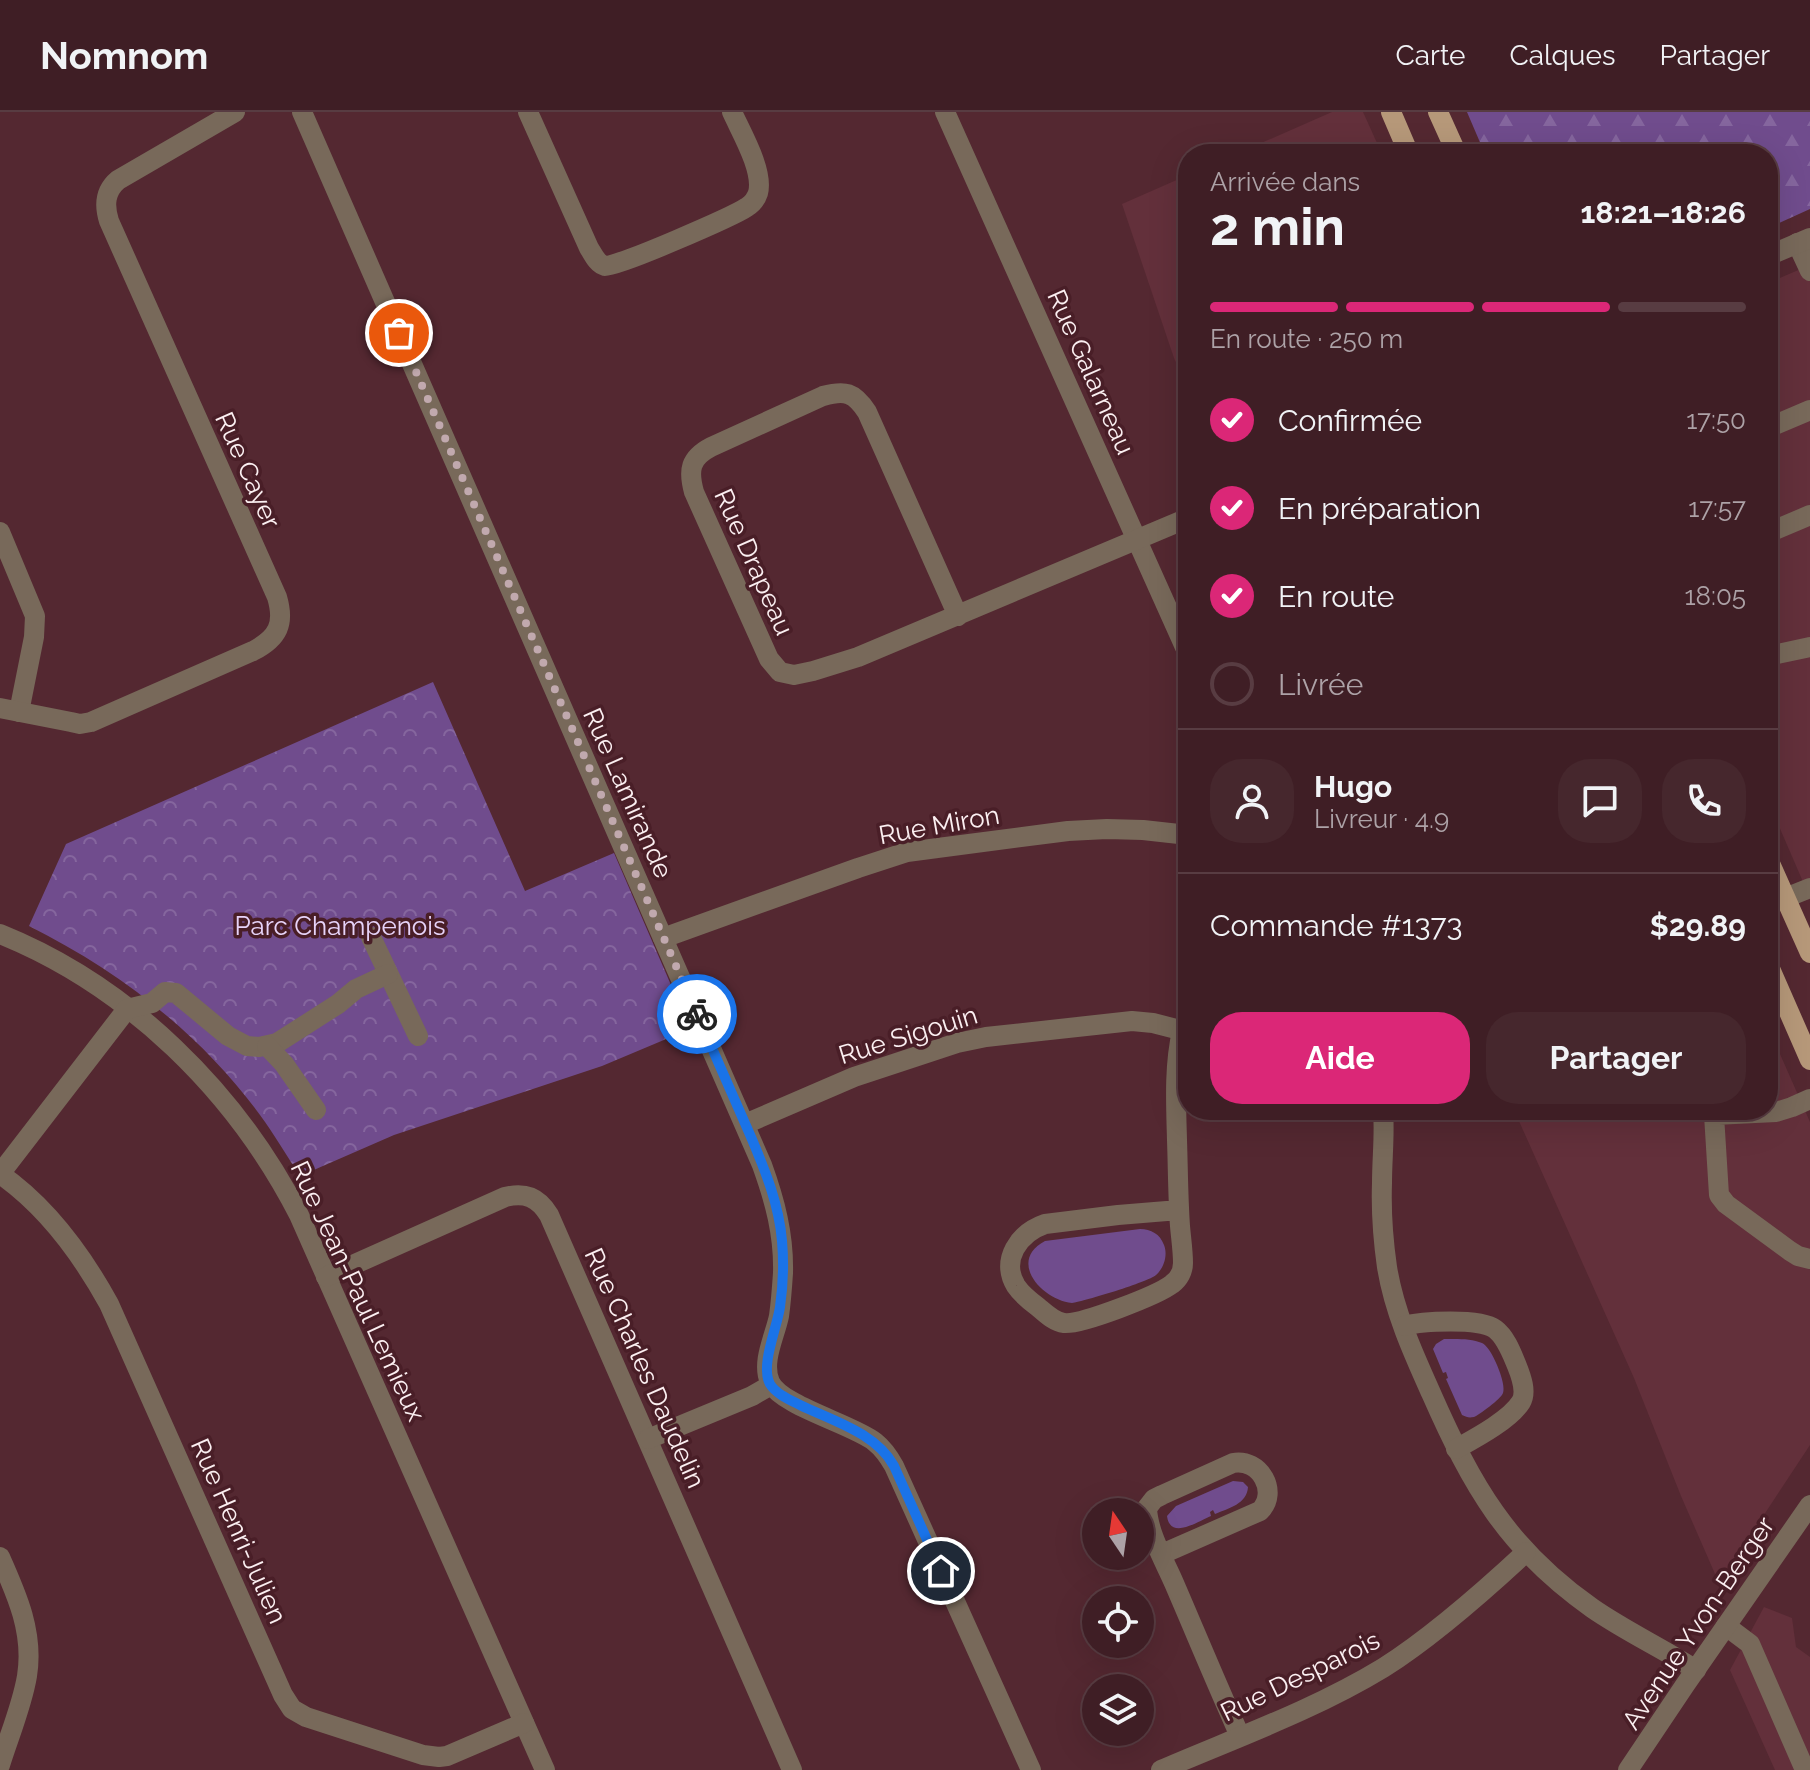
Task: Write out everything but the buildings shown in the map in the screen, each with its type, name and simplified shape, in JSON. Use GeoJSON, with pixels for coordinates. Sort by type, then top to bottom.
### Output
{"type":"FeatureCollection","features":[{"type":"Feature","properties":{"kind":"main road"},"geometry":{"type":"LineString","coordinates":[[1391,112],[1405,144]]}},
{"type":"Feature","properties":{"kind":"main road"},"geometry":{"type":"LineString","coordinates":[[1438,112],[1452,144]]}},
{"type":"Feature","properties":{"kind":"main road"},"geometry":{"type":"LineString","coordinates":[[1778,882],[1810,953]]}},
{"type":"Feature","properties":{"kind":"main road"},"geometry":{"type":"LineString","coordinates":[[1778,987],[1810,1060]]}},
{"type":"Feature","properties":{"kind":"street","name":"Rue Cayer"},"geometry":{"type":"LineString","coordinates":[[9,710],[80,724],[91,722],[253,651],[269,642],[279,627],[277,597],[106,209],[108,193],[118,180],[235,112]]}},
{"type":"Feature","properties":{"kind":"street","name":"Rue Lamirande"},"geometry":{"type":"LineString","coordinates":[[302,112],[745,1124],[773,1196],[782,1238],[783,1269],[780,1306],[767,1367],[771,1385]]}},
{"type":"Feature","properties":{"kind":"street"},"geometry":{"type":"LineString","coordinates":[[528,112],[586,242],[596,259],[606,266],[627,261],[692,233],[744,209],[754,201],[759,189],[757,170],[732,112]]}},
{"type":"Feature","properties":{"kind":"street","name":"Rue Galarneau"},"geometry":{"type":"LineString","coordinates":[[945,112],[1178,632]]}},
{"type":"Feature","properties":{"kind":"street"},"geometry":{"type":"LineString","coordinates":[[1778,252],[1804,240],[1810,271]]}},
{"type":"Feature","properties":{"kind":"street","name":"Rue Drapeau"},"geometry":{"type":"LineString","coordinates":[[958,616],[867,412],[854,396],[838,392],[823,396],[698,455],[691,478],[694,492],[769,659],[780,672],[788,675],[858,657],[958,616],[1178,522]]}},
{"type":"Feature","properties":{"kind":"street"},"geometry":{"type":"LineString","coordinates":[[1778,424],[1810,410]]}},
{"type":"Feature","properties":{"kind":"street"},"geometry":{"type":"LineString","coordinates":[[1778,529],[1810,515]]}},
{"type":"Feature","properties":{"kind":"street"},"geometry":{"type":"LineString","coordinates":[[0,532],[35,616],[34,637],[9,710]]}},
{"type":"Feature","properties":{"kind":"street"},"geometry":{"type":"LineString","coordinates":[[1778,654],[1810,647]]}},
{"type":"Feature","properties":{"kind":"street","name":"Rue Miron"},"geometry":{"type":"LineString","coordinates":[[663,938],[907,852],[1078,830],[1143,830],[1178,834]]}},
{"type":"Feature","properties":{"kind":"street"},"geometry":{"type":"LineString","coordinates":[[1785,898],[1810,888]]}},
{"type":"Feature","properties":{"kind":"street","name":"Rue Jean-Paul Lemieux"},"geometry":{"type":"LineString","coordinates":[[0,934],[67,968],[127,1009],[178,1051],[207,1080],[269,1161],[288,1194],[326,1277],[545,1770]]}},
{"type":"Feature","properties":{"kind":"street"},"geometry":{"type":"LineString","coordinates":[[371,937],[418,1036]]}},
{"type":"Feature","properties":{"kind":"street"},"geometry":{"type":"LineString","coordinates":[[0,1174],[127,1009],[152,1003],[171,991],[235,1040],[247,1046],[267,1046],[317,1018],[356,989],[388,974]]}},
{"type":"Feature","properties":{"kind":"street","name":"Rue Sigouin"},"geometry":{"type":"LineString","coordinates":[[745,1124],[863,1073],[972,1040],[1132,1021],[1178,1029]]}},
{"type":"Feature","properties":{"kind":"street"},"geometry":{"type":"LineString","coordinates":[[267,1046],[284,1064],[316,1110]]}},
{"type":"Feature","properties":{"kind":"street"},"geometry":{"type":"LineString","coordinates":[[1178,1051],[1176,1083],[1182,1272],[1172,1284],[1159,1292],[1090,1318],[1064,1323],[1025,1297],[1012,1277],[1010,1262],[1016,1245],[1027,1232],[1037,1227],[1179,1210]]}},
{"type":"Feature","properties":{"kind":"street"},"geometry":{"type":"LineString","coordinates":[[1778,1111],[1810,1099]]}},
{"type":"Feature","properties":{"kind":"street"},"geometry":{"type":"LineString","coordinates":[[1383,1120],[1383,1227],[1390,1283],[1423,1375],[1456,1449],[1486,1502],[1526,1552],[1561,1584],[1590,1607],[1696,1670]]}},
{"type":"Feature","properties":{"kind":"street"},"geometry":{"type":"LineString","coordinates":[[1713,1120],[1719,1195],[1726,1204],[1790,1251],[1810,1259]]}},
{"type":"Feature","properties":{"kind":"street","name":"Rue Henri-Julien"},"geometry":{"type":"LineString","coordinates":[[0,1174],[18,1187],[59,1231],[85,1264],[109,1304],[283,1695],[292,1709],[423,1755],[439,1757],[453,1754],[524,1723]]}},
{"type":"Feature","properties":{"kind":"street","name":"Rue Charles Daudelin"},"geometry":{"type":"LineString","coordinates":[[326,1277],[499,1199],[521,1195],[534,1198],[542,1205],[792,1770]]}},
{"type":"Feature","properties":{"kind":"street"},"geometry":{"type":"LineString","coordinates":[[1404,1326],[1435,1321],[1490,1325],[1503,1336],[1518,1368],[1524,1393],[1520,1404],[1456,1449]]}},
{"type":"Feature","properties":{"kind":"street"},"geometry":{"type":"LineString","coordinates":[[648,1439],[752,1396],[771,1385],[793,1402],[873,1440],[894,1466],[1031,1770]]}},
{"type":"Feature","properties":{"kind":"street"},"geometry":{"type":"LineString","coordinates":[[1162,1554],[1260,1511],[1268,1497],[1259,1469],[1245,1461],[1233,1463],[1154,1499],[1147,1508],[1147,1516],[1162,1554],[1240,1736]]}},
{"type":"Feature","properties":{"kind":"street","name":"Avenue Yvon-Berger"},"geometry":{"type":"LineString","coordinates":[[1631,1769],[1810,1505]]}},
{"type":"Feature","properties":{"kind":"street","name":"Rue Desparois"},"geometry":{"type":"LineString","coordinates":[[1161,1770],[1325,1698],[1383,1668],[1440,1626],[1526,1552]]}},
{"type":"Feature","properties":{"kind":"street"},"geometry":{"type":"LineString","coordinates":[[0,1557],[23,1613],[28,1661],[25,1686],[0,1765]]}},
{"type":"Feature","properties":{"kind":"street"},"geometry":{"type":"LineString","coordinates":[[1726,1626],[1750,1644],[1805,1770]]}},
{"type":"Feature","properties":{"kind":"shaded area"},"geometry":{"type":"Polygon","coordinates":[[[1332,112],[1363,112],[1377,144],[1259,144],[1332,112]]]}},
{"type":"Feature","properties":{"kind":"shaded area"},"geometry":{"type":"Polygon","coordinates":[[[1178,179],[1178,367],[1174,358],[1122,204],[1178,179]]]}},
{"type":"Feature","properties":{"kind":"shaded area"},"geometry":{"type":"Polygon","coordinates":[[[1810,265],[1810,898],[1778,824],[1778,279],[1810,265]]]}},
{"type":"Feature","properties":{"kind":"shaded area"},"geometry":{"type":"Polygon","coordinates":[[[1778,1050],[1810,1122],[1810,1445],[1719,1583],[1634,1378],[1518,1120],[1778,1120],[1778,1050]]]}},
{"type":"Feature","properties":{"kind":"shaded area"},"geometry":{"type":"Polygon","coordinates":[[[1764,1607],[1792,1618],[1796,1647],[1810,1657],[1810,1770],[1775,1770],[1730,1670],[1764,1607]]]}},
{"type":"Feature","properties":{"kind":"green space"},"geometry":{"type":"Polygon","coordinates":[[[1467,112],[1810,112],[1810,209],[1778,223],[1778,144],[1481,144],[1467,112]]]}},
{"type":"Feature","properties":{"kind":"green space","name":"Parc Champenois"},"geometry":{"type":"Polygon","coordinates":[[[433,682],[525,891],[614,853],[690,1029],[602,1066],[394,1135],[300,1176],[237,1085],[184,1031],[95,963],[29,926],[66,844],[433,682]]]}},
{"type":"Feature","properties":{"kind":"green space"},"geometry":{"type":"Polygon","coordinates":[[[1140,1229],[1158,1235],[1165,1249],[1165,1257],[1156,1275],[1129,1286],[1072,1303],[1050,1295],[1040,1287],[1029,1269],[1029,1259],[1034,1249],[1045,1241],[1140,1229]]]}},
{"type":"Feature","properties":{"kind":"green space"},"geometry":{"type":"Polygon","coordinates":[[[1444,1339],[1482,1343],[1497,1366],[1503,1393],[1474,1417],[1462,1415],[1446,1379],[1446,1372],[1443,1373],[1433,1349],[1444,1339]]]}},
{"type":"Feature","properties":{"kind":"green space"},"geometry":{"type":"Polygon","coordinates":[[[1233,1481],[1243,1482],[1248,1487],[1244,1498],[1236,1505],[1215,1514],[1213,1510],[1211,1516],[1185,1527],[1173,1527],[1169,1523],[1167,1516],[1176,1506],[1233,1481]]]}},
{"type":"Feature","properties":{"kind":"way so far"},"geometry":{"type":"LineString","coordinates":[[399,333],[697,1014]]}},
{"type":"Feature","properties":{"kind":"route"},"geometry":{"type":"LineString","coordinates":[[697,1014],[762,1165],[777,1210],[783,1269],[778,1318],[767,1363],[771,1385],[793,1402],[873,1440],[887,1454],[941,1571]]}}]}
